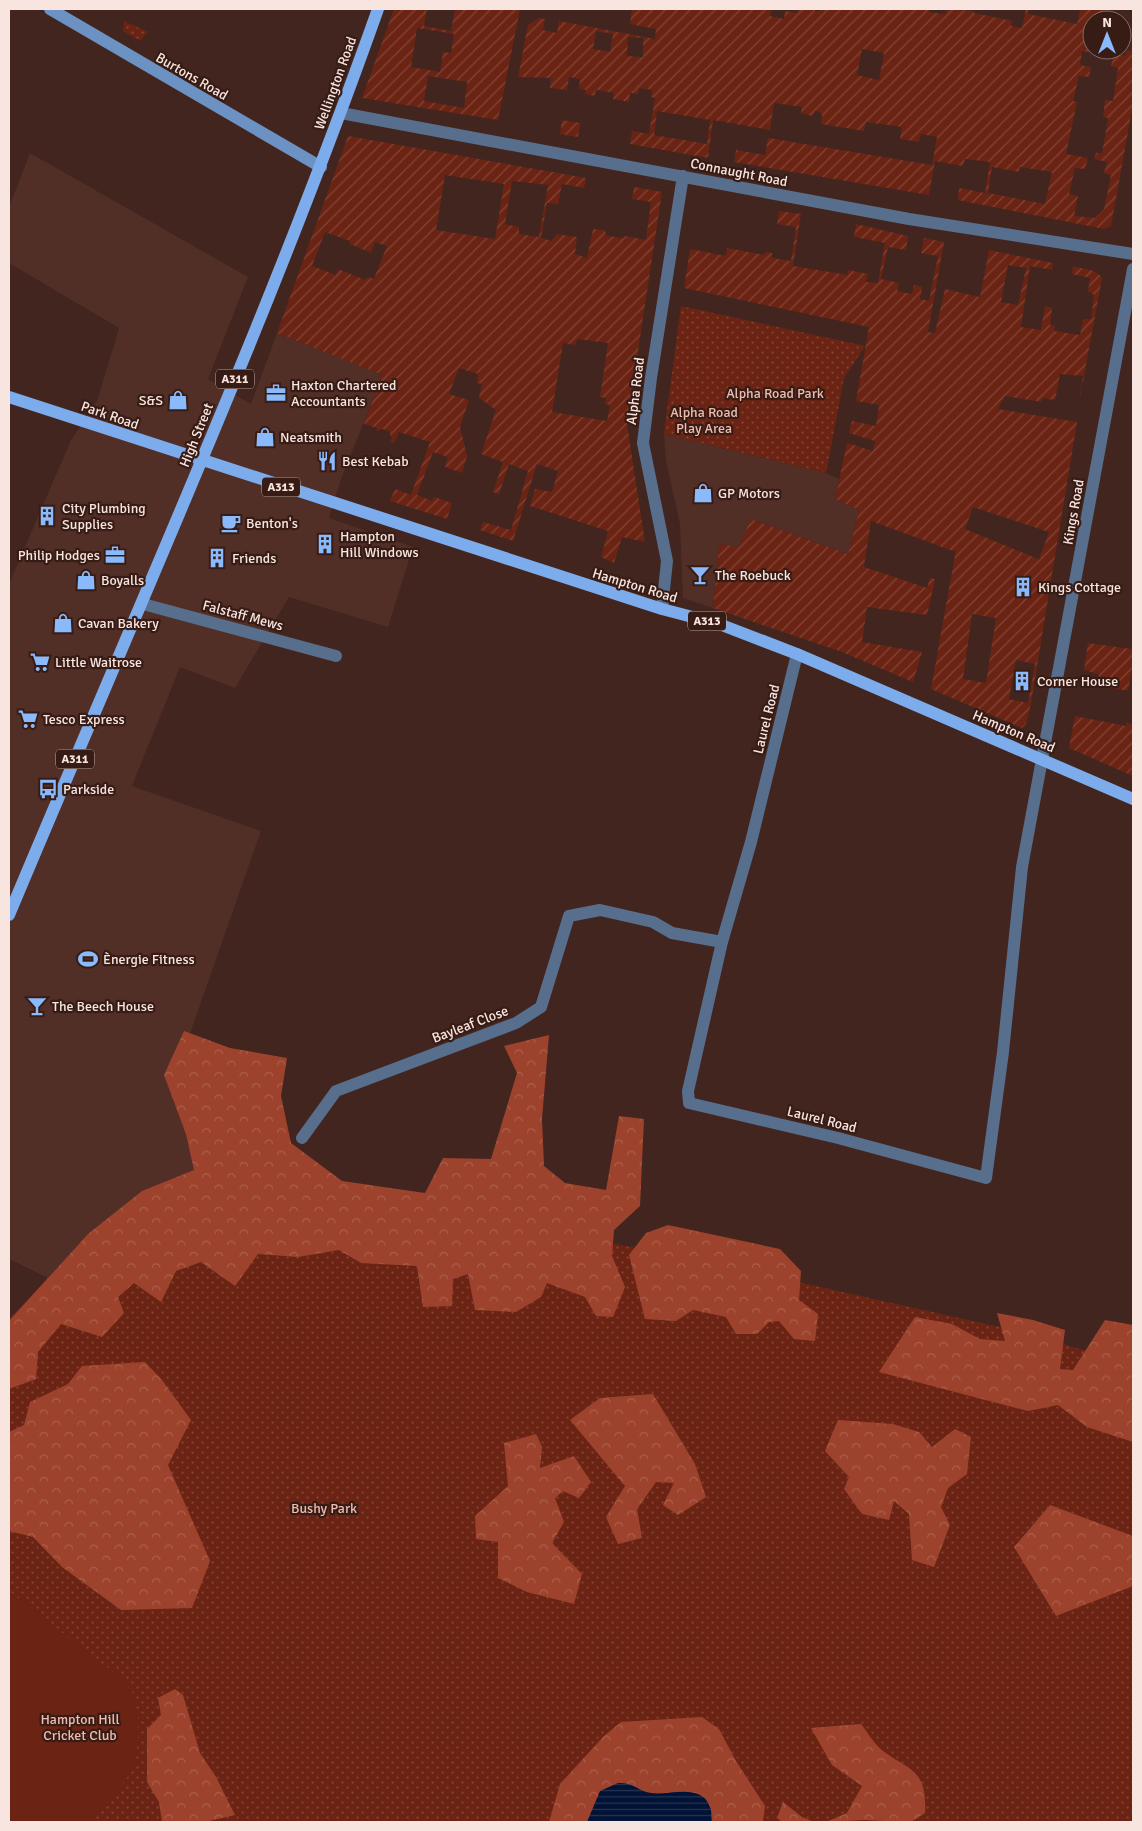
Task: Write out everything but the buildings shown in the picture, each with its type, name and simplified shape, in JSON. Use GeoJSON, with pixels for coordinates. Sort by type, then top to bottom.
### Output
{"type":"FeatureCollection","features":[{"type":"Feature","properties":{"kind":"main road","name":"Wellington Road"},"geometry":{"type":"LineString","coordinates":[[321,167],[378,9]]}},
{"type":"Feature","properties":{"kind":"main road","name":"High Street"},"geometry":{"type":"LineString","coordinates":[[143,604],[321,167]]}},
{"type":"Feature","properties":{"kind":"main road","name":"Park Road"},"geometry":{"type":"LineString","coordinates":[[9,397],[201,461]]}},
{"type":"Feature","properties":{"kind":"main road","name":"Hampton Road"},"geometry":{"type":"LineString","coordinates":[[201,461],[662,610],[719,624],[797,654],[1133,800]]}},
{"type":"Feature","properties":{"kind":"main road","name":"A311"},"geometry":{"type":"LineString","coordinates":[[9,915],[143,604]]}},
{"type":"Feature","properties":{"kind":"street","name":"Burtons Road"},"geometry":{"type":"LineString","coordinates":[[50,9],[321,167]]}},
{"type":"Feature","properties":{"kind":"street","name":"Connaught Road"},"geometry":{"type":"LineString","coordinates":[[341,113],[909,219],[1133,254]]}},
{"type":"Feature","properties":{"kind":"street","name":"Alpha Road"},"geometry":{"type":"LineString","coordinates":[[662,610],[667,561],[643,443],[651,378],[683,176]]}},
{"type":"Feature","properties":{"kind":"street","name":"Kings Road"},"geometry":{"type":"LineString","coordinates":[[1044,760],[1133,269]]}},
{"type":"Feature","properties":{"kind":"street","name":"Falstaff Mews"},"geometry":{"type":"LineString","coordinates":[[143,604],[336,656]]}},
{"type":"Feature","properties":{"kind":"street","name":"Laurel Road"},"geometry":{"type":"LineString","coordinates":[[797,654],[751,842],[722,942],[688,1092],[689,1103],[838,1138],[986,1178],[1003,1052],[1022,868],[1044,760]]}},
{"type":"Feature","properties":{"kind":"street","name":"Bayleaf Close"},"geometry":{"type":"LineString","coordinates":[[302,1138],[336,1092],[516,1023],[541,1007],[569,916],[600,910],[653,922],[672,933],[722,942]]}},
{"type":"Feature","properties":{"kind":"shaded area"},"geometry":{"type":"Polygon","coordinates":[[[30,153],[248,277],[208,379],[251,404],[277,333],[383,375],[341,479],[329,518],[413,547],[388,627],[289,597],[235,688],[180,667],[132,786],[261,831],[171,1088],[211,1169],[88,1234],[48,1278],[9,1259],[9,584],[71,440],[97,401],[119,328],[9,263],[9,207],[30,153]]]}},
{"type":"Feature","properties":{"kind":"shaded area"},"geometry":{"type":"Polygon","coordinates":[[[664,434],[826,473],[839,479],[835,499],[859,510],[848,554],[752,519],[738,548],[719,544],[713,608],[683,598],[680,524],[666,461],[664,434]]]}},
{"type":"Feature","properties":{"kind":"green space"},"geometry":{"type":"Polygon","coordinates":[[[394,9],[427,9],[424,26],[451,31],[455,9],[520,9],[498,120],[362,98],[394,9]],[[417,28],[411,67],[440,72],[443,52],[451,53],[454,34],[417,28]],[[428,76],[424,101],[464,108],[467,82],[428,76]]]}},
{"type":"Feature","properties":{"kind":"green space"},"geometry":{"type":"Polygon","coordinates":[[[632,9],[771,9],[770,16],[784,19],[785,11],[797,13],[798,9],[814,9],[816,12],[821,9],[929,9],[929,12],[945,14],[947,9],[974,11],[974,13],[1012,21],[1011,26],[1022,28],[1026,9],[1029,9],[1028,14],[1077,24],[1080,10],[1103,9],[1082,10],[1080,65],[1091,67],[1089,77],[1079,76],[1073,101],[1077,102],[1066,154],[1088,158],[1085,169],[1075,168],[1069,194],[1078,196],[1074,216],[1095,218],[1104,209],[1111,175],[1104,173],[1107,162],[1094,159],[1096,153],[1102,154],[1108,118],[1103,117],[1105,100],[1113,101],[1118,68],[1111,66],[1112,60],[1132,60],[1133,40],[1133,104],[1111,226],[1104,229],[958,200],[959,188],[985,193],[990,162],[965,159],[963,166],[935,161],[929,195],[734,162],[736,150],[765,155],[768,138],[932,165],[937,137],[921,134],[919,142],[900,139],[902,127],[866,122],[864,131],[821,124],[822,115],[820,112],[815,111],[812,116],[801,113],[802,107],[774,103],[770,130],[713,120],[708,158],[630,144],[632,131],[649,134],[655,98],[651,97],[652,90],[639,88],[638,94],[630,93],[629,102],[613,99],[614,93],[596,90],[595,96],[585,94],[586,90],[579,89],[580,79],[569,77],[567,90],[550,88],[551,78],[518,77],[528,25],[539,18],[545,19],[543,30],[557,33],[559,21],[655,39],[656,29],[630,24],[632,9]],[[596,31],[593,49],[610,52],[613,34],[596,31]],[[628,37],[627,56],[643,57],[643,38],[628,37]],[[862,49],[857,75],[879,80],[884,53],[862,49]],[[657,111],[654,135],[707,144],[710,120],[657,111]],[[992,167],[988,193],[1045,204],[1052,172],[1020,167],[1019,172],[992,167]]]}},
{"type":"Feature","properties":{"kind":"green space"},"geometry":{"type":"Polygon","coordinates":[[[124,21],[148,32],[140,41],[123,31],[124,21]]]}},
{"type":"Feature","properties":{"kind":"green space"},"geometry":{"type":"Polygon","coordinates":[[[583,108],[578,137],[560,134],[562,120],[580,123],[583,108]]]}},
{"type":"Feature","properties":{"kind":"green space"},"geometry":{"type":"Polygon","coordinates":[[[348,136],[586,178],[584,188],[562,184],[558,204],[547,203],[541,238],[551,241],[557,234],[577,237],[575,254],[587,258],[593,229],[605,230],[606,236],[624,238],[625,236],[646,240],[651,202],[632,199],[634,187],[662,192],[627,424],[645,542],[622,537],[614,563],[601,557],[608,531],[530,506],[535,489],[552,492],[558,471],[537,464],[513,541],[480,530],[483,522],[511,530],[528,471],[509,464],[499,494],[493,492],[503,462],[481,454],[496,410],[479,398],[482,384],[477,383],[478,374],[459,368],[449,394],[469,400],[460,427],[467,456],[462,473],[445,467],[448,457],[433,452],[417,495],[432,501],[434,497],[452,503],[447,519],[390,501],[395,489],[411,495],[430,442],[399,432],[394,443],[390,442],[392,439],[389,431],[382,429],[376,431],[377,428],[364,424],[382,375],[277,333],[348,136]],[[445,175],[436,230],[495,239],[504,184],[445,175]],[[512,181],[505,224],[519,227],[519,234],[539,237],[548,185],[512,181]],[[325,232],[312,266],[336,275],[338,269],[365,280],[367,277],[374,279],[387,246],[375,242],[371,253],[350,244],[350,241],[325,232]],[[577,339],[575,345],[563,343],[552,412],[607,421],[610,405],[605,404],[606,398],[600,397],[608,343],[577,339]]]}},
{"type":"Feature","properties":{"kind":"green space"},"geometry":{"type":"Polygon","coordinates":[[[779,211],[801,214],[793,266],[848,275],[848,270],[868,274],[866,282],[878,283],[885,243],[854,237],[856,224],[908,236],[906,250],[888,247],[881,279],[899,283],[897,291],[912,294],[914,285],[922,287],[920,299],[929,301],[938,256],[921,253],[924,238],[944,242],[928,332],[935,333],[945,289],[980,297],[989,250],[1053,263],[1052,270],[1030,266],[1021,327],[1041,330],[1045,306],[1052,308],[1050,325],[1055,326],[1054,331],[1080,335],[1083,319],[1091,319],[1094,295],[1088,291],[1090,278],[1072,274],[1073,266],[1093,271],[1102,278],[1079,403],[1083,376],[1060,374],[1055,400],[1042,398],[1041,402],[1005,396],[998,409],[1077,422],[1031,703],[1026,724],[1022,728],[931,689],[956,550],[953,551],[871,521],[864,567],[927,588],[930,578],[935,579],[927,615],[867,607],[862,642],[922,652],[913,682],[842,652],[713,608],[719,544],[738,547],[751,519],[848,554],[859,510],[835,499],[847,443],[873,451],[875,441],[849,433],[852,421],[876,426],[879,405],[856,401],[869,327],[684,288],[690,249],[726,256],[727,248],[764,255],[765,252],[772,253],[772,258],[791,261],[796,227],[777,224],[779,211]],[[1008,265],[1001,302],[1018,305],[1026,268],[1008,265]],[[973,507],[965,529],[1043,561],[1039,559],[1049,532],[973,507]],[[972,614],[963,679],[986,683],[996,618],[972,614]],[[1016,660],[1009,699],[1028,703],[1035,664],[1016,660]]]}},
{"type":"Feature","properties":{"kind":"green space","name":"Alpha Road Park"},"geometry":{"type":"Polygon","coordinates":[[[681,306],[865,346],[844,378],[826,473],[664,434],[681,306]]]}},
{"type":"Feature","properties":{"kind":"green space"},"geometry":{"type":"Polygon","coordinates":[[[1133,640],[1133,662],[1128,691],[1097,685],[1099,674],[1084,670],[1088,643],[1132,649],[1133,640]]]}},
{"type":"Feature","properties":{"kind":"green space"},"geometry":{"type":"Polygon","coordinates":[[[1075,716],[1126,726],[1127,723],[1133,724],[1133,776],[1069,748],[1075,716]]]}},
{"type":"Feature","properties":{"kind":"green space"},"geometry":{"type":"Polygon","coordinates":[[[184,1031],[230,1048],[287,1058],[281,1096],[291,1143],[342,1181],[425,1193],[443,1158],[491,1159],[517,1073],[504,1046],[549,1035],[542,1119],[544,1166],[565,1183],[606,1190],[619,1116],[644,1119],[640,1206],[614,1230],[612,1256],[625,1287],[613,1317],[596,1316],[585,1297],[547,1283],[541,1297],[516,1312],[475,1310],[468,1274],[453,1279],[452,1306],[423,1307],[417,1266],[361,1263],[339,1250],[298,1257],[258,1254],[235,1286],[201,1262],[176,1271],[161,1302],[134,1283],[118,1297],[124,1313],[102,1337],[61,1324],[38,1352],[36,1379],[9,1389],[9,1321],[88,1234],[142,1191],[194,1170],[186,1134],[164,1075],[184,1031]]]}},
{"type":"Feature","properties":{"kind":"green space","name":"Bushy Park"},"geometry":{"type":"Polygon","coordinates":[[[271,1178],[704,1261],[1013,1330],[1133,1364],[1133,1822],[9,1822],[9,1319],[48,1278],[271,1178]]]}},
{"type":"Feature","properties":{"kind":"green space"},"geometry":{"type":"Polygon","coordinates":[[[668,1225],[780,1249],[801,1271],[799,1300],[818,1314],[815,1341],[794,1339],[779,1321],[769,1322],[757,1334],[736,1334],[726,1317],[693,1310],[676,1321],[645,1319],[629,1255],[646,1233],[668,1225]]]}},
{"type":"Feature","properties":{"kind":"green space"},"geometry":{"type":"Polygon","coordinates":[[[997,1313],[1033,1320],[1065,1330],[1060,1369],[1073,1370],[1105,1320],[1133,1325],[1133,1442],[1087,1427],[1058,1405],[1028,1411],[879,1372],[915,1317],[952,1324],[980,1339],[1005,1341],[997,1313]]]}},
{"type":"Feature","properties":{"kind":"green space"},"geometry":{"type":"Polygon","coordinates":[[[145,1362],[162,1380],[191,1420],[168,1465],[210,1561],[192,1608],[121,1610],[62,1567],[33,1537],[9,1531],[9,1432],[24,1425],[30,1402],[68,1384],[82,1366],[145,1362]]]}},
{"type":"Feature","properties":{"kind":"green space"},"geometry":{"type":"Polygon","coordinates":[[[653,1394],[695,1464],[706,1497],[678,1515],[663,1505],[674,1483],[656,1482],[637,1509],[642,1538],[618,1544],[606,1517],[625,1486],[570,1420],[600,1398],[653,1394]]]}},
{"type":"Feature","properties":{"kind":"green space"},"geometry":{"type":"Polygon","coordinates":[[[838,1420],[893,1424],[919,1432],[932,1447],[955,1429],[971,1437],[967,1474],[948,1488],[941,1507],[950,1525],[934,1567],[912,1560],[909,1514],[894,1501],[889,1520],[862,1514],[844,1489],[849,1477],[825,1451],[838,1420]]]}},
{"type":"Feature","properties":{"kind":"green space"},"geometry":{"type":"Polygon","coordinates":[[[536,1434],[542,1447],[540,1468],[574,1456],[591,1482],[579,1498],[563,1491],[555,1498],[564,1522],[552,1543],[582,1574],[574,1604],[527,1592],[498,1578],[498,1542],[476,1539],[475,1516],[508,1486],[504,1443],[536,1434]]]}},
{"type":"Feature","properties":{"kind":"green space"},"geometry":{"type":"Polygon","coordinates":[[[1050,1505],[1133,1536],[1133,1586],[1056,1616],[1014,1547],[1050,1505]]]}},
{"type":"Feature","properties":{"kind":"green space","name":"Hampton Hill Cricket Club"},"geometry":{"type":"Polygon","coordinates":[[[9,1591],[118,1676],[132,1691],[138,1715],[138,1740],[134,1769],[92,1822],[9,1822],[9,1591]]]}},
{"type":"Feature","properties":{"kind":"green space"},"geometry":{"type":"Polygon","coordinates":[[[175,1689],[183,1695],[200,1753],[216,1777],[235,1815],[205,1822],[162,1822],[159,1802],[147,1782],[147,1729],[161,1715],[158,1698],[175,1689]]]}},
{"type":"Feature","properties":{"kind":"green space"},"geometry":{"type":"Polygon","coordinates":[[[702,1717],[719,1729],[736,1761],[765,1806],[763,1822],[549,1822],[560,1784],[604,1736],[621,1722],[702,1717]]]}},
{"type":"Feature","properties":{"kind":"green space"},"geometry":{"type":"Polygon","coordinates":[[[861,1724],[880,1748],[910,1769],[920,1780],[925,1799],[925,1813],[911,1822],[863,1820],[826,1822],[847,1813],[862,1786],[832,1765],[811,1728],[861,1724]]]}},
{"type":"Feature","properties":{"kind":"green space"},"geometry":{"type":"Polygon","coordinates":[[[783,1802],[802,1817],[814,1822],[782,1822],[777,1818],[783,1802]]]}},
{"type":"Feature","properties":{"kind":"water"},"geometry":{"type":"Polygon","coordinates":[[[618,1783],[629,1784],[642,1791],[651,1793],[692,1792],[700,1795],[706,1799],[710,1807],[712,1822],[587,1822],[600,1791],[618,1783]]]}},
{"type":"Feature","properties":{"kind":"place","name":"Haxton Chartered Accountants"},"geometry":{"type":"Point","coordinates":[276,393]}},
{"type":"Feature","properties":{"kind":"place","name":"S&S"},"geometry":{"type":"Point","coordinates":[178,400]}},
{"type":"Feature","properties":{"kind":"place","name":"Neatsmith"},"geometry":{"type":"Point","coordinates":[265,437]}},
{"type":"Feature","properties":{"kind":"place","name":"Best Kebab"},"geometry":{"type":"Point","coordinates":[327,461]}},
{"type":"Feature","properties":{"kind":"place","name":"GP Motors"},"geometry":{"type":"Point","coordinates":[703,493]}},
{"type":"Feature","properties":{"kind":"place","name":"City Plumbing Supplies"},"geometry":{"type":"Point","coordinates":[47,516]}},
{"type":"Feature","properties":{"kind":"place","name":"Benton's"},"geometry":{"type":"Point","coordinates":[231,523]}},
{"type":"Feature","properties":{"kind":"place","name":"Hampton Hill Windows"},"geometry":{"type":"Point","coordinates":[325,544]}},
{"type":"Feature","properties":{"kind":"place","name":"Philip Hodges"},"geometry":{"type":"Point","coordinates":[115,555]}},
{"type":"Feature","properties":{"kind":"place","name":"Friends"},"geometry":{"type":"Point","coordinates":[217,558]}},
{"type":"Feature","properties":{"kind":"place","name":"The Roebuck"},"geometry":{"type":"Point","coordinates":[700,575]}},
{"type":"Feature","properties":{"kind":"place","name":"Boyalls"},"geometry":{"type":"Point","coordinates":[86,580]}},
{"type":"Feature","properties":{"kind":"place","name":"Kings Cottage"},"geometry":{"type":"Point","coordinates":[1023,587]}},
{"type":"Feature","properties":{"kind":"place","name":"Cavan Bakery"},"geometry":{"type":"Point","coordinates":[63,623]}},
{"type":"Feature","properties":{"kind":"place","name":"Little Waitrose"},"geometry":{"type":"Point","coordinates":[40,662]}},
{"type":"Feature","properties":{"kind":"place","name":"Corner House"},"geometry":{"type":"Point","coordinates":[1022,681]}},
{"type":"Feature","properties":{"kind":"place","name":"Tesco Express"},"geometry":{"type":"Point","coordinates":[28,719]}},
{"type":"Feature","properties":{"kind":"place","name":"Parkside"},"geometry":{"type":"Point","coordinates":[48,789]}},
{"type":"Feature","properties":{"kind":"place","name":"Ènergie Fitness"},"geometry":{"type":"Point","coordinates":[88,959]}},
{"type":"Feature","properties":{"kind":"place","name":"The Beech House"},"geometry":{"type":"Point","coordinates":[37,1006]}},
{"type":"Feature","properties":{"kind":"park label","name":"Alpha Road Play Area"},"geometry":{"type":"Point","coordinates":[704,420]}}]}
